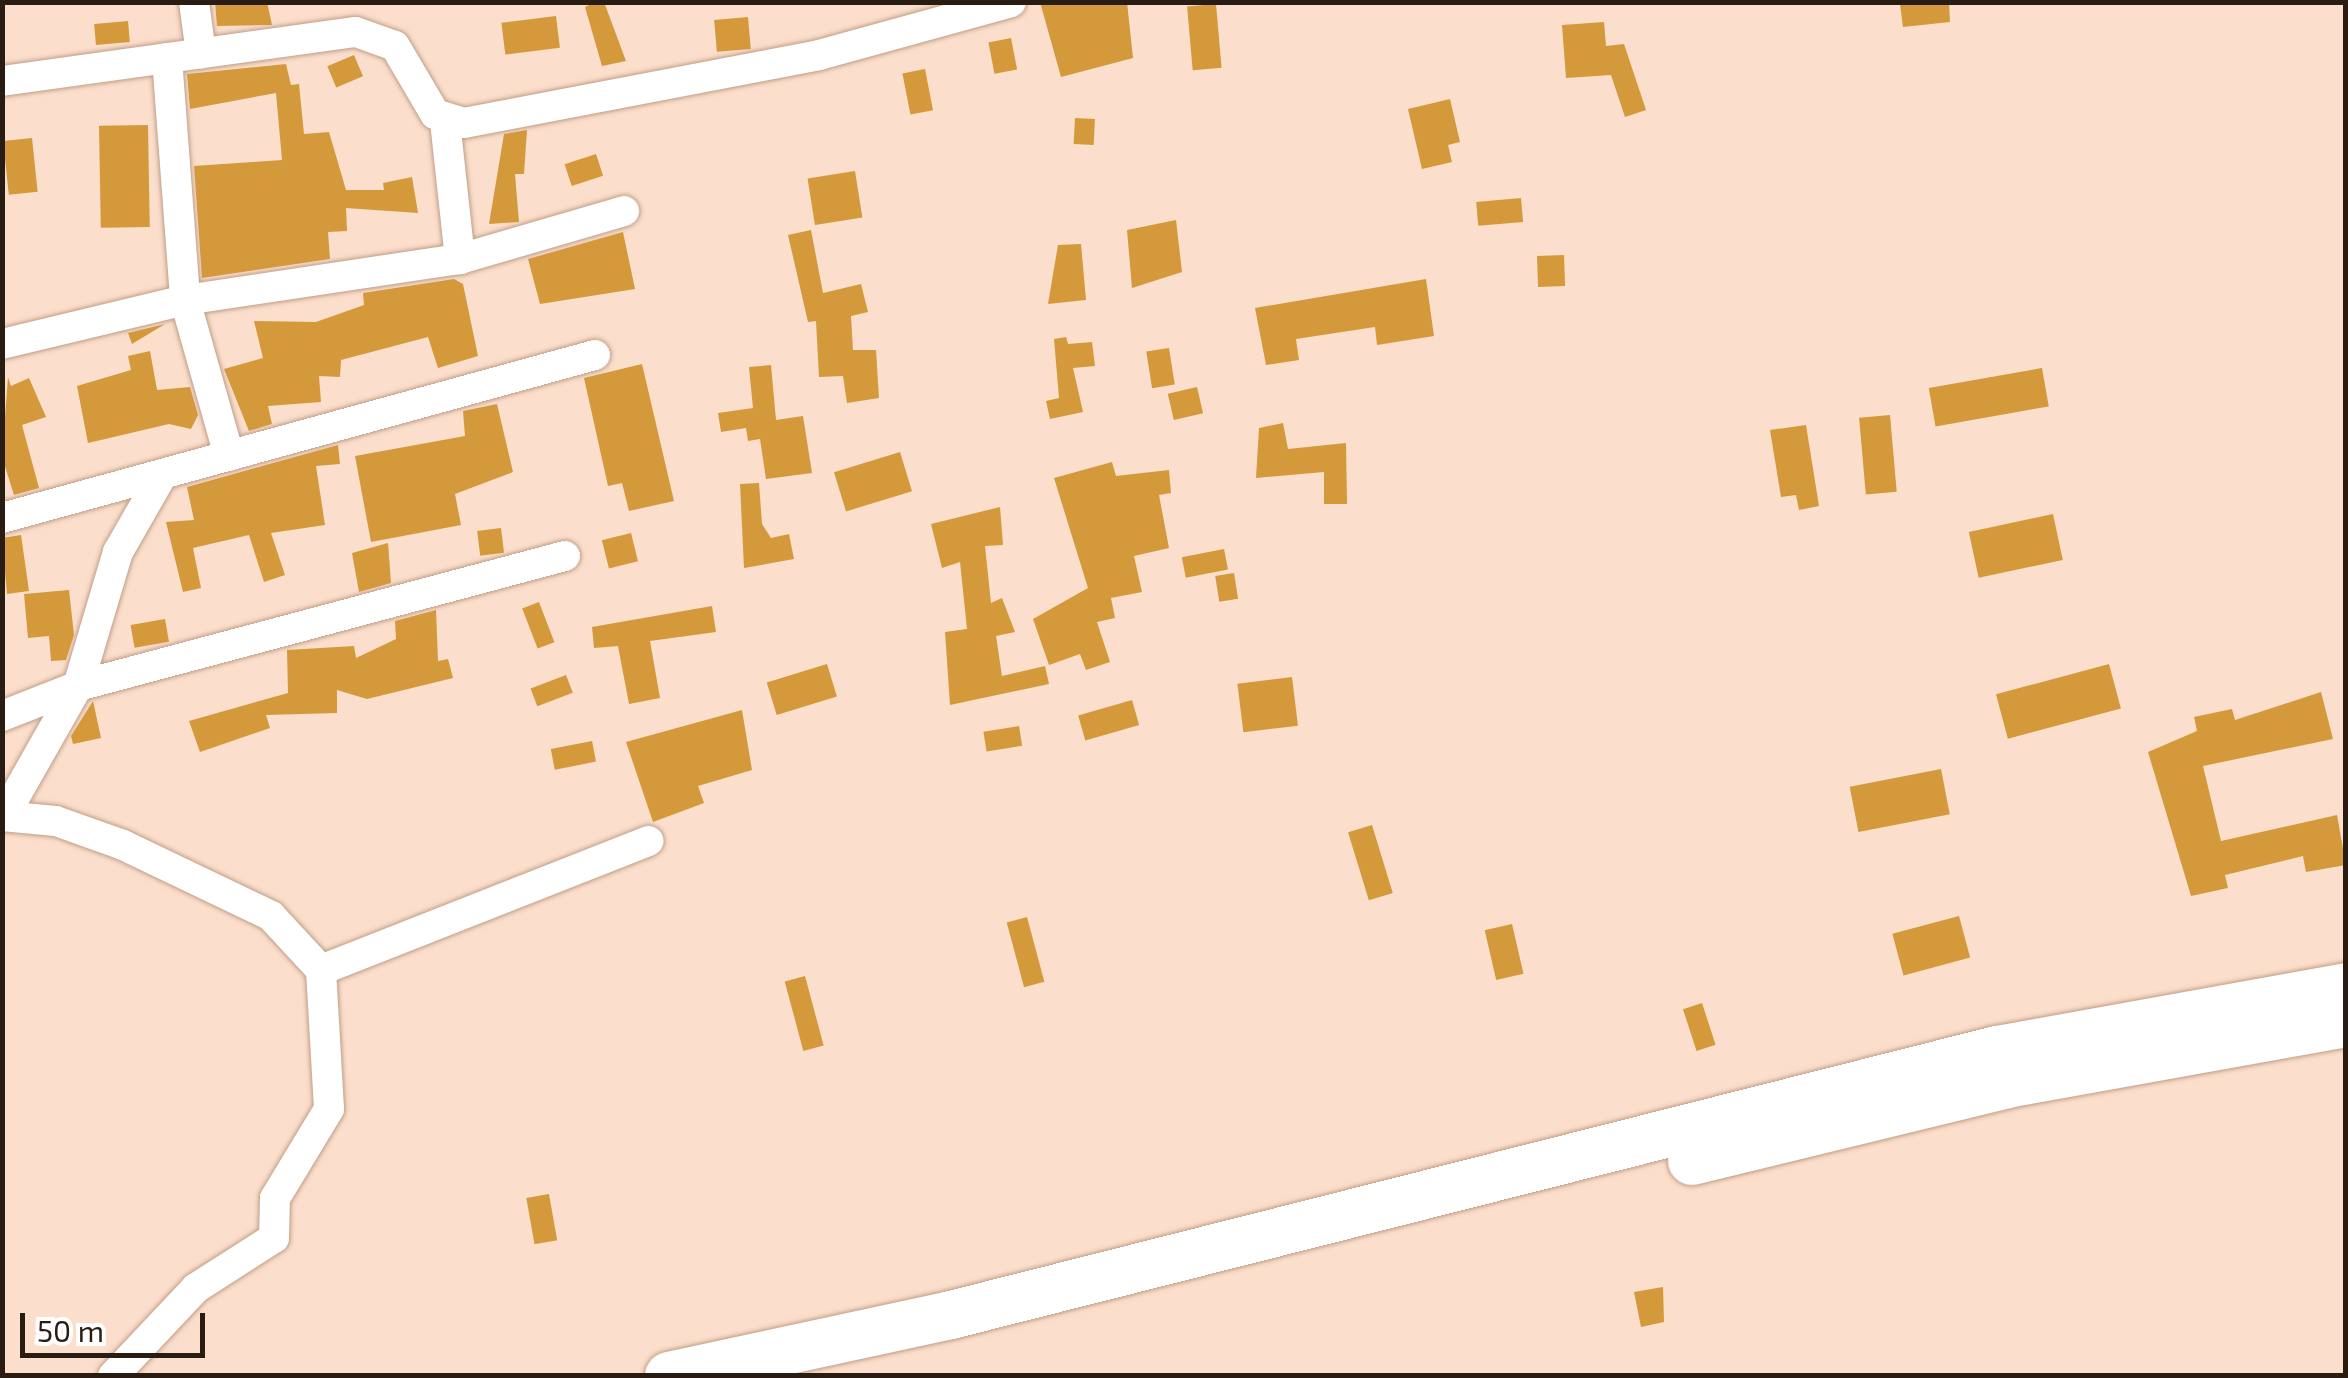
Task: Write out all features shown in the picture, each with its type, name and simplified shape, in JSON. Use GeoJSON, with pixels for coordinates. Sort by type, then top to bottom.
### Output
{"type":"FeatureCollection","features":[{"type":"Feature","properties":{"kind":"main road"},"geometry":{"type":"LineString","coordinates":[[669,1376],[951,1315],[1997,1050],[2346,988]]}},
{"type":"Feature","properties":{"kind":"main road"},"geometry":{"type":"LineString","coordinates":[[798,1376],[2006,1084],[2346,1024]]}},
{"type":"Feature","properties":{"kind":"street"},"geometry":{"type":"LineString","coordinates":[[194,2],[202,54]]}},
{"type":"Feature","properties":{"kind":"street"},"geometry":{"type":"LineString","coordinates":[[445,121],[819,55],[1011,2]]}},
{"type":"Feature","properties":{"kind":"street"},"geometry":{"type":"LineString","coordinates":[[2,81],[167,58],[374,36],[395,46],[445,121],[460,259]]}},
{"type":"Feature","properties":{"kind":"street"},"geometry":{"type":"LineString","coordinates":[[167,58],[185,300],[228,456]]}},
{"type":"Feature","properties":{"kind":"street"},"geometry":{"type":"LineString","coordinates":[[2,344],[185,300],[460,259],[624,211]]}},
{"type":"Feature","properties":{"kind":"street"},"geometry":{"type":"LineString","coordinates":[[2,518],[594,355]]}},
{"type":"Feature","properties":{"kind":"street"},"geometry":{"type":"LineString","coordinates":[[113,1376],[196,1288],[274,1238],[275,1198],[329,1109],[321,970],[270,916],[140,852],[56,820],[3,816],[78,686],[118,552],[161,477]]}},
{"type":"Feature","properties":{"kind":"street"},"geometry":{"type":"LineString","coordinates":[[2,716],[78,686],[565,556]]}},
{"type":"Feature","properties":{"kind":"street"},"geometry":{"type":"LineString","coordinates":[[321,970],[648,842]]}},
{"type":"Feature","properties":{"kind":"building"},"geometry":{"type":"Polygon","coordinates":[[[215,2],[267,2],[272,25],[217,26],[215,2]]]}},
{"type":"Feature","properties":{"kind":"building"},"geometry":{"type":"Polygon","coordinates":[[[604,2],[626,61],[602,66],[585,7],[604,2]]]}},
{"type":"Feature","properties":{"kind":"building"},"geometry":{"type":"Polygon","coordinates":[[[1040,2],[1127,2],[1133,58],[1061,77],[1040,2]]]}},
{"type":"Feature","properties":{"kind":"building"},"geometry":{"type":"Polygon","coordinates":[[[1949,2],[1950,22],[1903,27],[1900,4],[1949,2]]]}},
{"type":"Feature","properties":{"kind":"building"},"geometry":{"type":"Polygon","coordinates":[[[1216,4],[1222,68],[1193,70],[1187,7],[1216,4]]]}},
{"type":"Feature","properties":{"kind":"building"},"geometry":{"type":"Polygon","coordinates":[[[556,16],[560,48],[505,54],[501,23],[556,16]]]}},
{"type":"Feature","properties":{"kind":"building"},"geometry":{"type":"Polygon","coordinates":[[[748,17],[751,49],[717,52],[714,20],[748,17]]]}},
{"type":"Feature","properties":{"kind":"building"},"geometry":{"type":"Polygon","coordinates":[[[128,21],[130,42],[96,45],[94,24],[128,21]]]}},
{"type":"Feature","properties":{"kind":"building"},"geometry":{"type":"Polygon","coordinates":[[[1604,22],[1606,46],[1624,44],[1646,110],[1625,117],[1611,75],[1566,78],[1562,25],[1604,22]]]}},
{"type":"Feature","properties":{"kind":"building"},"geometry":{"type":"Polygon","coordinates":[[[1011,38],[1017,69],[995,74],[988,42],[1011,38]]]}},
{"type":"Feature","properties":{"kind":"building"},"geometry":{"type":"Polygon","coordinates":[[[354,55],[363,76],[336,88],[327,66],[354,55]]]}},
{"type":"Feature","properties":{"kind":"building"},"geometry":{"type":"Polygon","coordinates":[[[286,64],[291,85],[299,84],[304,134],[329,132],[346,190],[384,190],[383,183],[412,177],[418,213],[346,208],[347,231],[328,232],[330,259],[202,278],[194,166],[282,160],[276,93],[190,109],[187,74],[286,64]]]}},
{"type":"Feature","properties":{"kind":"building"},"geometry":{"type":"Polygon","coordinates":[[[925,69],[933,110],[910,115],[902,73],[925,69]]]}},
{"type":"Feature","properties":{"kind":"building"},"geometry":{"type":"Polygon","coordinates":[[[1450,99],[1460,142],[1448,145],[1452,162],[1422,169],[1408,109],[1450,99]]]}},
{"type":"Feature","properties":{"kind":"building"},"geometry":{"type":"Polygon","coordinates":[[[1075,118],[1095,119],[1094,145],[1074,144],[1075,118]]]}},
{"type":"Feature","properties":{"kind":"building"},"geometry":{"type":"Polygon","coordinates":[[[148,125],[150,227],[101,228],[99,126],[148,125]]]}},
{"type":"Feature","properties":{"kind":"building"},"geometry":{"type":"Polygon","coordinates":[[[527,130],[524,174],[515,174],[519,222],[489,224],[504,134],[527,130]]]}},
{"type":"Feature","properties":{"kind":"building"},"geometry":{"type":"Polygon","coordinates":[[[32,138],[38,192],[9,195],[3,141],[32,138]]]}},
{"type":"Feature","properties":{"kind":"building"},"geometry":{"type":"Polygon","coordinates":[[[596,154],[603,176],[572,186],[565,164],[596,154]]]}},
{"type":"Feature","properties":{"kind":"building"},"geometry":{"type":"Polygon","coordinates":[[[855,171],[862,217],[815,225],[808,179],[855,171]]]}},
{"type":"Feature","properties":{"kind":"building"},"geometry":{"type":"Polygon","coordinates":[[[1521,198],[1523,222],[1478,226],[1476,202],[1521,198]]]}},
{"type":"Feature","properties":{"kind":"building"},"geometry":{"type":"Polygon","coordinates":[[[1176,220],[1182,272],[1132,288],[1127,230],[1176,220]]]}},
{"type":"Feature","properties":{"kind":"building"},"geometry":{"type":"Polygon","coordinates":[[[811,230],[823,293],[861,284],[868,312],[851,316],[853,350],[876,350],[879,398],[847,403],[843,376],[819,377],[816,321],[808,322],[788,235],[811,230]]]}},
{"type":"Feature","properties":{"kind":"building"},"geometry":{"type":"Polygon","coordinates":[[[623,232],[635,289],[540,304],[528,259],[623,232]]]}},
{"type":"Feature","properties":{"kind":"building"},"geometry":{"type":"Polygon","coordinates":[[[1081,244],[1086,300],[1048,304],[1058,245],[1081,244]]]}},
{"type":"Feature","properties":{"kind":"building"},"geometry":{"type":"Polygon","coordinates":[[[1564,255],[1565,286],[1538,287],[1537,256],[1564,255]]]}},
{"type":"Feature","properties":{"kind":"building"},"geometry":{"type":"Polygon","coordinates":[[[454,279],[463,284],[478,356],[438,368],[428,337],[341,360],[340,377],[319,376],[321,402],[268,406],[272,424],[249,431],[224,369],[263,358],[254,321],[316,322],[364,305],[363,293],[454,279]]]}},
{"type":"Feature","properties":{"kind":"building"},"geometry":{"type":"Polygon","coordinates":[[[1426,279],[1434,336],[1377,345],[1375,327],[1296,339],[1299,360],[1266,365],[1255,308],[1426,279]]]}},
{"type":"Feature","properties":{"kind":"building"},"geometry":{"type":"Polygon","coordinates":[[[165,324],[132,344],[128,333],[165,324]]]}},
{"type":"Feature","properties":{"kind":"building"},"geometry":{"type":"Polygon","coordinates":[[[1066,337],[1068,344],[1092,342],[1095,366],[1073,368],[1083,412],[1050,419],[1046,401],[1059,398],[1054,339],[1066,337]]]}},
{"type":"Feature","properties":{"kind":"building"},"geometry":{"type":"Polygon","coordinates":[[[1169,348],[1175,385],[1152,388],[1146,352],[1169,348]]]}},
{"type":"Feature","properties":{"kind":"building"},"geometry":{"type":"Polygon","coordinates":[[[150,351],[157,390],[190,387],[198,415],[191,429],[169,424],[88,443],[77,386],[131,370],[128,356],[150,351]]]}},
{"type":"Feature","properties":{"kind":"building"},"geometry":{"type":"Polygon","coordinates":[[[642,364],[674,501],[629,511],[622,483],[608,486],[584,378],[642,364]]]}},
{"type":"Feature","properties":{"kind":"building"},"geometry":{"type":"Polygon","coordinates":[[[771,365],[776,420],[803,416],[812,473],[766,479],[760,439],[748,441],[746,428],[721,432],[718,413],[753,408],[749,367],[771,365]]]}},
{"type":"Feature","properties":{"kind":"building"},"geometry":{"type":"Polygon","coordinates":[[[2042,368],[2049,406],[1936,426],[1929,388],[2042,368]]]}},
{"type":"Feature","properties":{"kind":"building"},"geometry":{"type":"Polygon","coordinates":[[[8,377],[11,386],[29,378],[46,417],[22,425],[39,488],[14,495],[2,457],[8,377]]]}},
{"type":"Feature","properties":{"kind":"building"},"geometry":{"type":"Polygon","coordinates":[[[1197,387],[1203,413],[1174,420],[1168,394],[1197,387]]]}},
{"type":"Feature","properties":{"kind":"building"},"geometry":{"type":"Polygon","coordinates":[[[497,404],[513,472],[455,494],[461,525],[371,542],[355,456],[465,436],[463,411],[497,404]]]}},
{"type":"Feature","properties":{"kind":"building"},"geometry":{"type":"Polygon","coordinates":[[[1890,415],[1897,492],[1866,494],[1859,418],[1890,415]]]}},
{"type":"Feature","properties":{"kind":"building"},"geometry":{"type":"Polygon","coordinates":[[[1283,423],[1288,449],[1346,443],[1347,504],[1324,504],[1324,472],[1256,478],[1259,428],[1283,423]]]}},
{"type":"Feature","properties":{"kind":"building"},"geometry":{"type":"Polygon","coordinates":[[[1806,425],[1819,506],[1799,510],[1796,495],[1781,497],[1770,430],[1806,425]]]}},
{"type":"Feature","properties":{"kind":"building"},"geometry":{"type":"Polygon","coordinates":[[[338,445],[340,464],[316,466],[325,525],[271,533],[285,575],[264,582],[249,535],[193,548],[201,588],[183,592],[166,522],[194,520],[187,487],[338,445]]]}},
{"type":"Feature","properties":{"kind":"building"},"geometry":{"type":"Polygon","coordinates":[[[900,452],[912,491],[846,511],[834,472],[900,452]]]}},
{"type":"Feature","properties":{"kind":"building"},"geometry":{"type":"Polygon","coordinates":[[[1112,462],[1116,476],[1169,470],[1171,493],[1159,495],[1169,548],[1134,556],[1142,592],[1111,598],[1115,618],[1097,622],[1110,662],[1086,670],[1080,654],[1049,665],[1033,619],[1088,588],[1054,478],[1112,462]]]}},
{"type":"Feature","properties":{"kind":"building"},"geometry":{"type":"Polygon","coordinates":[[[759,483],[762,524],[771,538],[789,534],[794,559],[744,568],[740,484],[759,483]]]}},
{"type":"Feature","properties":{"kind":"building"},"geometry":{"type":"Polygon","coordinates":[[[1000,507],[1003,545],[985,546],[991,603],[1002,598],[1015,632],[996,636],[1002,676],[1045,666],[1049,684],[950,705],[945,632],[967,629],[960,562],[942,568],[931,524],[1000,507]]]}},
{"type":"Feature","properties":{"kind":"building"},"geometry":{"type":"Polygon","coordinates":[[[2053,514],[2063,560],[1979,578],[1969,532],[2053,514]]]}},
{"type":"Feature","properties":{"kind":"building"},"geometry":{"type":"Polygon","coordinates":[[[501,528],[504,553],[480,556],[477,531],[501,528]]]}},
{"type":"Feature","properties":{"kind":"building"},"geometry":{"type":"Polygon","coordinates":[[[631,533],[638,561],[609,568],[602,540],[631,533]]]}},
{"type":"Feature","properties":{"kind":"building"},"geometry":{"type":"Polygon","coordinates":[[[21,535],[29,591],[7,594],[2,538],[21,535]]]}},
{"type":"Feature","properties":{"kind":"building"},"geometry":{"type":"Polygon","coordinates":[[[388,543],[391,583],[359,592],[352,553],[388,543]]]}},
{"type":"Feature","properties":{"kind":"building"},"geometry":{"type":"Polygon","coordinates":[[[1224,549],[1228,570],[1186,578],[1182,557],[1224,549]]]}},
{"type":"Feature","properties":{"kind":"building"},"geometry":{"type":"Polygon","coordinates":[[[1234,573],[1238,599],[1219,602],[1215,576],[1234,573]]]}},
{"type":"Feature","properties":{"kind":"building"},"geometry":{"type":"Polygon","coordinates":[[[69,590],[74,635],[66,660],[51,661],[49,636],[28,638],[24,594],[69,590]]]}},
{"type":"Feature","properties":{"kind":"building"},"geometry":{"type":"Polygon","coordinates":[[[539,602],[554,642],[538,649],[522,608],[539,602]]]}},
{"type":"Feature","properties":{"kind":"building"},"geometry":{"type":"Polygon","coordinates":[[[712,606],[716,632],[650,641],[660,698],[629,704],[618,646],[594,648],[592,627],[712,606]]]}},
{"type":"Feature","properties":{"kind":"building"},"geometry":{"type":"Polygon","coordinates":[[[436,610],[438,661],[448,659],[453,678],[367,699],[337,690],[337,713],[266,715],[270,728],[200,752],[189,721],[288,693],[287,650],[354,646],[356,658],[396,639],[395,621],[436,610]]]}},
{"type":"Feature","properties":{"kind":"building"},"geometry":{"type":"Polygon","coordinates":[[[165,619],[169,642],[135,648],[131,625],[165,619]]]}},
{"type":"Feature","properties":{"kind":"building"},"geometry":{"type":"Polygon","coordinates":[[[827,664],[837,697],[777,715],[767,682],[827,664]]]}},
{"type":"Feature","properties":{"kind":"building"},"geometry":{"type":"Polygon","coordinates":[[[2109,664],[2121,708],[2008,739],[1996,694],[2109,664]]]}},
{"type":"Feature","properties":{"kind":"building"},"geometry":{"type":"Polygon","coordinates":[[[566,675],[573,693],[537,706],[531,689],[566,675]]]}},
{"type":"Feature","properties":{"kind":"building"},"geometry":{"type":"Polygon","coordinates":[[[1292,677],[1298,726],[1243,732],[1237,684],[1292,677]]]}},
{"type":"Feature","properties":{"kind":"building"},"geometry":{"type":"Polygon","coordinates":[[[2321,692],[2333,739],[2203,766],[2221,841],[2337,815],[2346,865],[2306,872],[2303,856],[2225,875],[2228,888],[2191,896],[2148,752],[2197,731],[2194,717],[2232,709],[2235,720],[2321,692]]]}},
{"type":"Feature","properties":{"kind":"building"},"geometry":{"type":"Polygon","coordinates":[[[1132,700],[1139,725],[1085,740],[1078,715],[1132,700]]]}},
{"type":"Feature","properties":{"kind":"building"},"geometry":{"type":"Polygon","coordinates":[[[93,701],[101,738],[73,744],[71,736],[93,701]]]}},
{"type":"Feature","properties":{"kind":"building"},"geometry":{"type":"Polygon","coordinates":[[[742,710],[752,770],[698,786],[704,803],[653,822],[626,742],[742,710]]]}},
{"type":"Feature","properties":{"kind":"building"},"geometry":{"type":"Polygon","coordinates":[[[1019,726],[1022,746],[987,751],[983,732],[1019,726]]]}},
{"type":"Feature","properties":{"kind":"building"},"geometry":{"type":"Polygon","coordinates":[[[592,741],[596,762],[555,770],[551,749],[592,741]]]}},
{"type":"Feature","properties":{"kind":"building"},"geometry":{"type":"Polygon","coordinates":[[[1941,769],[1950,814],[1858,832],[1850,787],[1941,769]]]}},
{"type":"Feature","properties":{"kind":"building"},"geometry":{"type":"Polygon","coordinates":[[[1372,825],[1393,893],[1369,900],[1348,832],[1372,825]]]}},
{"type":"Feature","properties":{"kind":"building"},"geometry":{"type":"Polygon","coordinates":[[[1959,916],[1970,958],[1903,975],[1892,934],[1959,916]]]}},
{"type":"Feature","properties":{"kind":"building"},"geometry":{"type":"Polygon","coordinates":[[[1027,917],[1044,982],[1024,987],[1007,922],[1027,917]]]}},
{"type":"Feature","properties":{"kind":"building"},"geometry":{"type":"Polygon","coordinates":[[[1512,924],[1523,974],[1496,980],[1485,930],[1512,924]]]}},
{"type":"Feature","properties":{"kind":"building"},"geometry":{"type":"Polygon","coordinates":[[[805,976],[824,1046],[803,1051],[785,981],[805,976]]]}},
{"type":"Feature","properties":{"kind":"building"},"geometry":{"type":"Polygon","coordinates":[[[1702,1003],[1716,1045],[1697,1051],[1683,1009],[1702,1003]]]}},
{"type":"Feature","properties":{"kind":"building"},"geometry":{"type":"Polygon","coordinates":[[[549,1194],[557,1240],[535,1244],[526,1198],[549,1194]]]}},
{"type":"Feature","properties":{"kind":"building"},"geometry":{"type":"Polygon","coordinates":[[[1663,1287],[1664,1322],[1641,1327],[1634,1292],[1663,1287]]]}}]}
